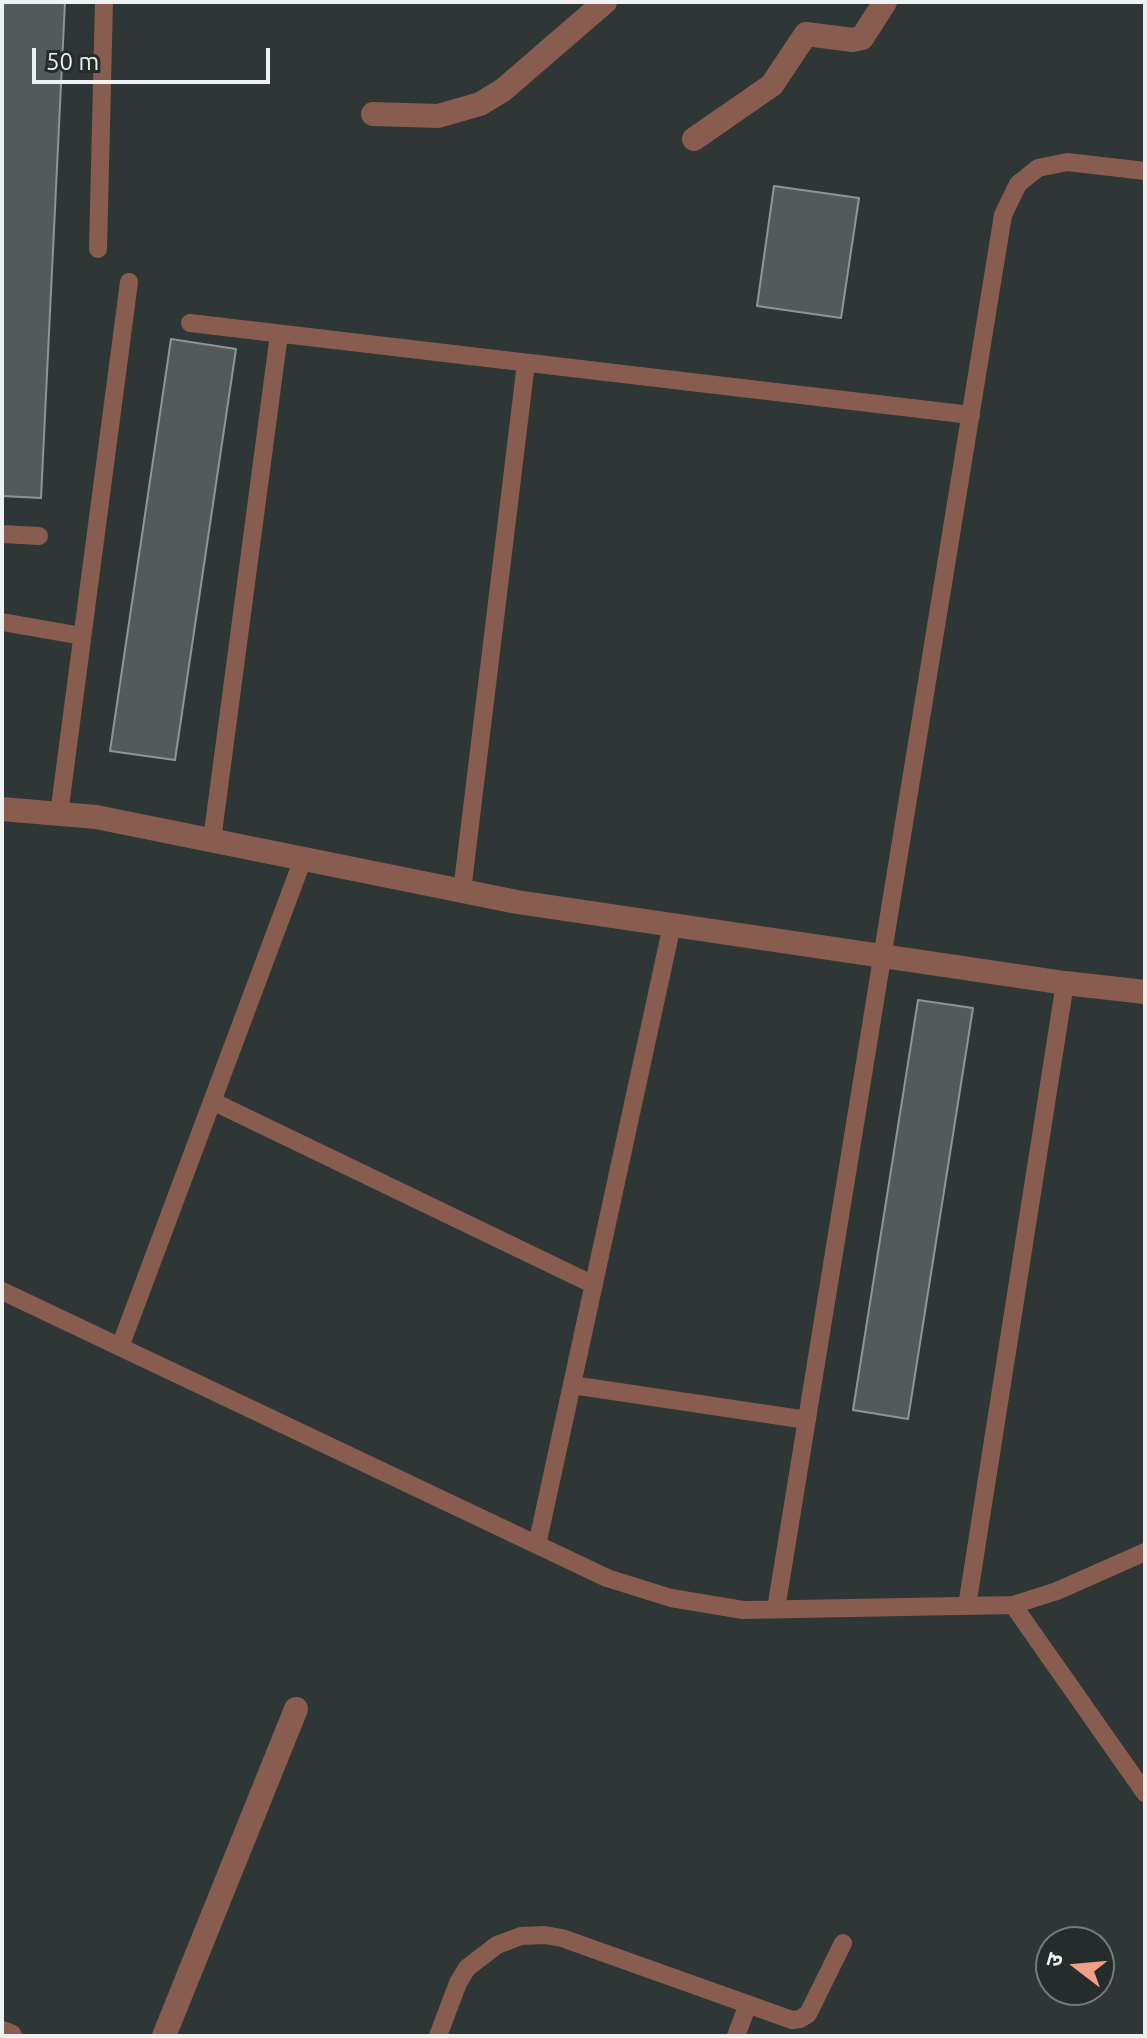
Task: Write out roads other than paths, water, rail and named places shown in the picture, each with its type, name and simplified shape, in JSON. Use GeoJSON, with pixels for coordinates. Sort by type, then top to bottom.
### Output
{"type":"FeatureCollection","features":[{"type":"Feature","properties":{"kind":"street"},"geometry":{"type":"LineString","coordinates":[[373,114],[438,116],[480,104],[503,90],[605,2]]}},
{"type":"Feature","properties":{"kind":"street"},"geometry":{"type":"LineString","coordinates":[[694,139],[772,85],[806,34],[853,40],[862,38],[885,2]]}},
{"type":"Feature","properties":{"kind":"street"},"geometry":{"type":"LineString","coordinates":[[2,809],[96,817],[462,891],[672,925],[1145,992]]}},
{"type":"Feature","properties":{"kind":"street"},"geometry":{"type":"LineString","coordinates":[[164,2036],[296,1709]]}},
{"type":"Feature","properties":{"kind":"street"},"geometry":{"type":"LineString","coordinates":[[2,2033],[10,2036]]}},
{"type":"Feature","properties":{"kind":"lane"},"geometry":{"type":"LineString","coordinates":[[98,249],[104,2]]}},
{"type":"Feature","properties":{"kind":"lane"},"geometry":{"type":"LineString","coordinates":[[776,1609],[1003,215],[1018,184],[1038,168],[1067,162],[1145,171]]}},
{"type":"Feature","properties":{"kind":"lane"},"geometry":{"type":"LineString","coordinates":[[59,814],[129,282]]}},
{"type":"Feature","properties":{"kind":"lane"},"geometry":{"type":"LineString","coordinates":[[190,323],[971,415]]}},
{"type":"Feature","properties":{"kind":"lane"},"geometry":{"type":"LineString","coordinates":[[212,840],[279,334]]}},
{"type":"Feature","properties":{"kind":"lane"},"geometry":{"type":"LineString","coordinates":[[462,891],[526,363]]}},
{"type":"Feature","properties":{"kind":"lane"},"geometry":{"type":"LineString","coordinates":[[2,534],[39,536]]}},
{"type":"Feature","properties":{"kind":"lane"},"geometry":{"type":"LineString","coordinates":[[2,622],[82,636]]}},
{"type":"Feature","properties":{"kind":"lane"},"geometry":{"type":"LineString","coordinates":[[120,1347],[303,859]]}},
{"type":"Feature","properties":{"kind":"lane"},"geometry":{"type":"LineString","coordinates":[[537,1545],[672,925]]}},
{"type":"Feature","properties":{"kind":"lane"},"geometry":{"type":"LineString","coordinates":[[967,1606],[1065,983]]}},
{"type":"Feature","properties":{"kind":"lane"},"geometry":{"type":"LineString","coordinates":[[212,1101],[594,1285]]}},
{"type":"Feature","properties":{"kind":"lane"},"geometry":{"type":"LineString","coordinates":[[2,1291],[607,1578],[671,1598],[743,1610],[1013,1605],[1057,1591],[1145,1552]]}},
{"type":"Feature","properties":{"kind":"lane"},"geometry":{"type":"LineString","coordinates":[[572,1385],[807,1420]]}},
{"type":"Feature","properties":{"kind":"lane"},"geometry":{"type":"LineString","coordinates":[[1013,1605],[1145,1793]]}},
{"type":"Feature","properties":{"kind":"lane"},"geometry":{"type":"LineString","coordinates":[[438,2036],[467,1968],[497,1945],[521,1936],[562,1938],[792,2020],[808,2014],[843,1943]]}},
{"type":"Feature","properties":{"kind":"lane"},"geometry":{"type":"LineString","coordinates":[[736,2036],[748,2004]]}}]}
